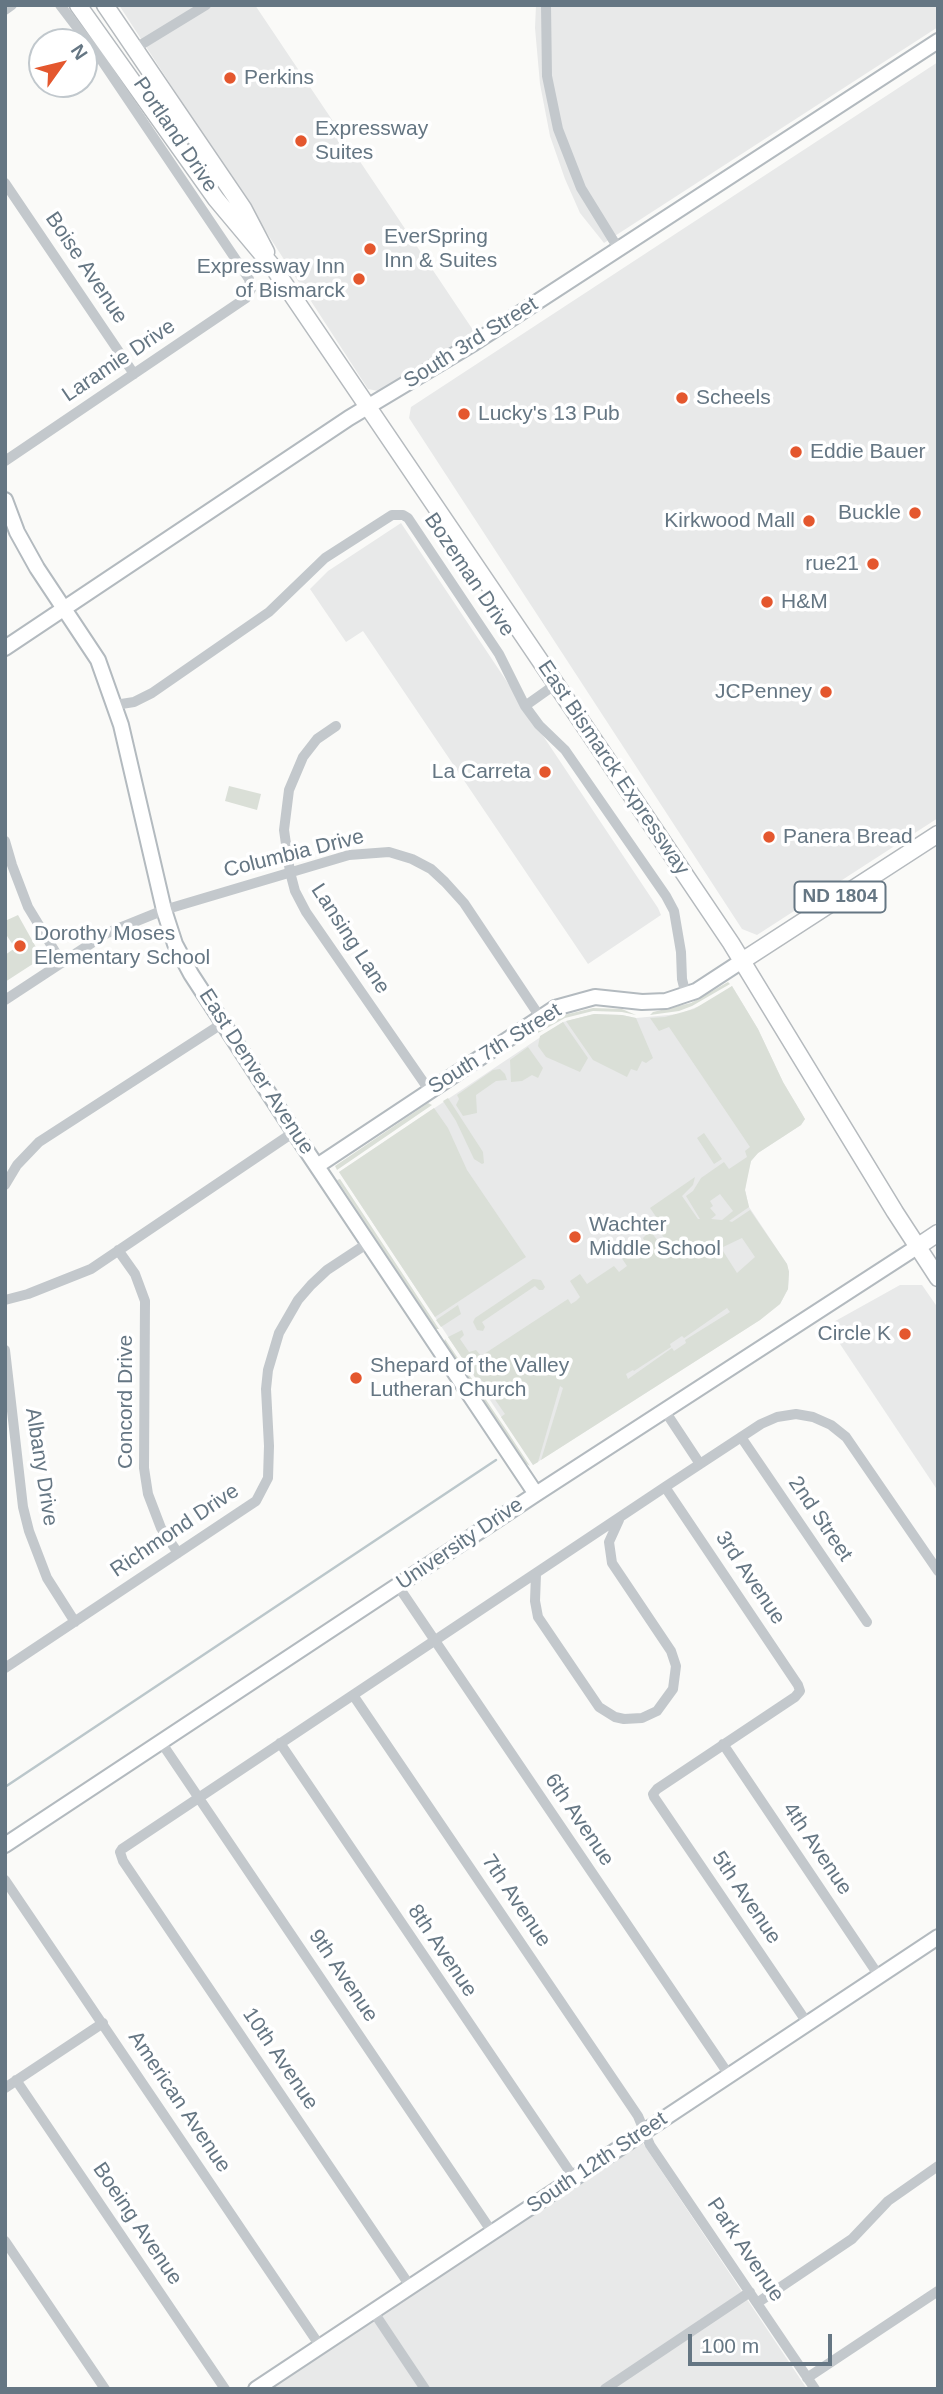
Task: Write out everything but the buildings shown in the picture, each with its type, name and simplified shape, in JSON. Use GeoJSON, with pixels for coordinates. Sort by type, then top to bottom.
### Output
{"type":"FeatureCollection","features":[{"type":"Feature","properties":{"kind":"main road"},"geometry":{"type":"LineString","coordinates":[[80,5],[119,52],[125,54],[134,49]]}},
{"type":"Feature","properties":{"kind":"main road","name":"East Bismarck Expressway"},"geometry":{"type":"LineString","coordinates":[[80,5],[216,199],[273,267],[556,684],[742,961],[938,1278]]}},
{"type":"Feature","properties":{"kind":"main road","name":"East Bismarck Expressway"},"geometry":{"type":"LineString","coordinates":[[105,5],[243,208],[273,267]]}},
{"type":"Feature","properties":{"kind":"main road","name":"South 7th Street"},"geometry":{"type":"LineString","coordinates":[[742,961],[938,834]]}},
{"type":"Feature","properties":{"kind":"main road"},"geometry":{"type":"LineString","coordinates":[[917,1247],[938,1233]]}},
{"type":"Feature","properties":{"kind":"street"},"geometry":{"type":"LineString","coordinates":[[5,10],[12,5]]}},
{"type":"Feature","properties":{"kind":"street","name":"Portland Drive"},"geometry":{"type":"LineString","coordinates":[[60,5],[98,55],[244,271],[251,289]]}},
{"type":"Feature","properties":{"kind":"street"},"geometry":{"type":"LineString","coordinates":[[134,49],[206,5]]}},
{"type":"Feature","properties":{"kind":"street"},"geometry":{"type":"LineString","coordinates":[[545,5],[547,76],[558,129],[581,188],[618,248]]}},
{"type":"Feature","properties":{"kind":"street","name":"South 3rd Street"},"geometry":{"type":"LineString","coordinates":[[5,648],[369,407],[474,343],[938,41]]}},
{"type":"Feature","properties":{"kind":"street","name":"Boise Avenue"},"geometry":{"type":"LineString","coordinates":[[5,183],[134,374]]}},
{"type":"Feature","properties":{"kind":"street","name":"Laramie Drive"},"geometry":{"type":"LineString","coordinates":[[5,461],[246,298],[251,289]]}},
{"type":"Feature","properties":{"kind":"street","name":"East Denver Avenue"},"geometry":{"type":"LineString","coordinates":[[5,500],[17,532],[37,568],[98,660],[115,705],[164,910],[175,944],[191,974],[536,1494]]}},
{"type":"Feature","properties":{"kind":"street","name":"Bozeman Drive"},"geometry":{"type":"LineString","coordinates":[[115,705],[134,702],[152,693],[269,612],[325,558],[392,515],[408,518],[499,654],[525,706],[539,725],[565,750],[666,896],[674,911],[686,995]]}},
{"type":"Feature","properties":{"kind":"street"},"geometry":{"type":"LineString","coordinates":[[525,706],[556,684]]}},
{"type":"Feature","properties":{"kind":"street","name":"Lansing Lane"},"geometry":{"type":"LineString","coordinates":[[336,726],[317,739],[303,757],[289,790],[284,830],[290,872],[295,891],[306,912],[429,1090]]}},
{"type":"Feature","properties":{"kind":"street"},"geometry":{"type":"LineString","coordinates":[[5,841],[16,879],[28,907],[62,963]]}},
{"type":"Feature","properties":{"kind":"street","name":"Columbia Drive"},"geometry":{"type":"LineString","coordinates":[[5,1000],[107,933],[164,910],[349,855],[388,852],[412,859],[431,869],[464,903],[540,1017]]}},
{"type":"Feature","properties":{"kind":"street","name":"South 7th Street"},"geometry":{"type":"LineString","coordinates":[[317,1166],[555,1008],[582,999],[606,997],[655,1002],[686,995],[710,983],[742,961]]}},
{"type":"Feature","properties":{"kind":"street"},"geometry":{"type":"LineString","coordinates":[[5,1185],[16,1165],[39,1142],[223,1023]]}},
{"type":"Feature","properties":{"kind":"street"},"geometry":{"type":"LineString","coordinates":[[5,1300],[91,1269],[294,1132]]}},
{"type":"Feature","properties":{"kind":"street","name":"Richmond Drive"},"geometry":{"type":"LineString","coordinates":[[5,1668],[256,1501],[268,1478],[266,1389],[270,1361],[279,1333],[298,1300],[311,1285],[327,1270],[368,1243]]}},
{"type":"Feature","properties":{"kind":"street","name":"University Drive"},"geometry":{"type":"LineString","coordinates":[[5,1845],[536,1494],[917,1247]]}},
{"type":"Feature","properties":{"kind":"street","name":"Concord Drive"},"geometry":{"type":"LineString","coordinates":[[118,1250],[135,1274],[145,1301],[146,1486],[153,1512],[178,1553]]}},
{"type":"Feature","properties":{"kind":"street","name":"Albany Drive"},"geometry":{"type":"LineString","coordinates":[[5,1350],[23,1507],[29,1531],[47,1578],[75,1622]]}},
{"type":"Feature","properties":{"kind":"street"},"geometry":{"type":"LineString","coordinates":[[665,1411],[700,1464]]}},
{"type":"Feature","properties":{"kind":"street"},"geometry":{"type":"LineString","coordinates":[[198,1797],[741,1437],[777,1417],[796,1414],[813,1417],[838,1431],[853,1445],[938,1571]]}},
{"type":"Feature","properties":{"kind":"street","name":"2nd Street"},"geometry":{"type":"LineString","coordinates":[[741,1437],[867,1622]]}},
{"type":"Feature","properties":{"kind":"street","name":"3rd Avenue"},"geometry":{"type":"LineString","coordinates":[[665,1487],[800,1691],[795,1697],[723,1744]]}},
{"type":"Feature","properties":{"kind":"street"},"geometry":{"type":"LineString","coordinates":[[536,1574],[535,1601],[538,1617],[599,1707],[624,1719],[642,1718],[657,1711],[673,1689],[676,1666],[671,1651],[612,1563],[609,1542],[620,1518]]}},
{"type":"Feature","properties":{"kind":"street","name":"6th Avenue"},"geometry":{"type":"LineString","coordinates":[[398,1586],[729,2076]]}},
{"type":"Feature","properties":{"kind":"street","name":"7th Avenue"},"geometry":{"type":"LineString","coordinates":[[353,1695],[638,2116],[644,2131]]}},
{"type":"Feature","properties":{"kind":"street","name":"9th Avenue"},"geometry":{"type":"LineString","coordinates":[[161,1742],[492,2232]]}},
{"type":"Feature","properties":{"kind":"street","name":"8th Avenue"},"geometry":{"type":"LineString","coordinates":[[280,1743],[574,2178]]}},
{"type":"Feature","properties":{"kind":"street","name":"5th Avenue"},"geometry":{"type":"LineString","coordinates":[[723,1744],[653,1794],[807,2024]]}},
{"type":"Feature","properties":{"kind":"street","name":"4th Avenue"},"geometry":{"type":"LineString","coordinates":[[723,1744],[879,1976]]}},
{"type":"Feature","properties":{"kind":"street","name":"10th Avenue"},"geometry":{"type":"LineString","coordinates":[[198,1797],[125,1846],[120,1852],[123,1861],[410,2287]]}},
{"type":"Feature","properties":{"kind":"street","name":"American Avenue"},"geometry":{"type":"LineString","coordinates":[[5,1880],[320,2346]]}},
{"type":"Feature","properties":{"kind":"street"},"geometry":{"type":"LineString","coordinates":[[5,1902],[15,1895]]}},
{"type":"Feature","properties":{"kind":"street","name":"South 12th Street"},"geometry":{"type":"LineString","coordinates":[[256,2389],[938,1937]]}},
{"type":"Feature","properties":{"kind":"street"},"geometry":{"type":"LineString","coordinates":[[5,2088],[103,2023]]}},
{"type":"Feature","properties":{"kind":"street","name":"Boeing Avenue"},"geometry":{"type":"LineString","coordinates":[[16,2080],[225,2389]]}},
{"type":"Feature","properties":{"kind":"street","name":"Park Avenue"},"geometry":{"type":"LineString","coordinates":[[644,2131],[650,2145],[815,2389]]}},
{"type":"Feature","properties":{"kind":"street"},"geometry":{"type":"LineString","coordinates":[[757,2303],[852,2239],[888,2201],[938,2166]]}},
{"type":"Feature","properties":{"kind":"street"},"geometry":{"type":"LineString","coordinates":[[5,2241],[105,2389]]}},
{"type":"Feature","properties":{"kind":"street"},"geometry":{"type":"LineString","coordinates":[[807,2378],[938,2291]]}},
{"type":"Feature","properties":{"kind":"street"},"geometry":{"type":"LineString","coordinates":[[605,2389],[750,2292]]}},
{"type":"Feature","properties":{"kind":"street"},"geometry":{"type":"LineString","coordinates":[[373,2311],[425,2389]]}},
{"type":"Feature","properties":{"kind":"shaded area"},"geometry":{"type":"Polygon","coordinates":[[[119,5],[255,5],[475,333],[378,391],[368,389],[119,5]]]}},
{"type":"Feature","properties":{"kind":"shaded area"},"geometry":{"type":"Polygon","coordinates":[[[536,5],[938,5],[938,27],[604,243],[580,213],[550,136],[540,84],[535,28],[536,5]]]}},
{"type":"Feature","properties":{"kind":"shaded area","name":"Kirkwood Mall"},"geometry":{"type":"Polygon","coordinates":[[[938,62],[938,818],[757,935],[742,929],[409,418],[411,407],[938,62]]]}},
{"type":"Feature","properties":{"kind":"shaded area"},"geometry":{"type":"Polygon","coordinates":[[[401,523],[661,915],[588,964],[363,631],[346,642],[310,589],[328,571],[401,523]]]}},
{"type":"Feature","properties":{"kind":"shaded area"},"geometry":{"type":"Polygon","coordinates":[[[229,786],[261,794],[257,810],[225,801],[229,786]]]}},
{"type":"Feature","properties":{"kind":"shaded area","name":"Dorothy Moses Elementary School"},"geometry":{"type":"Polygon","coordinates":[[[18,915],[42,958],[5,982],[5,955],[15,948],[5,933],[5,921],[18,915]]]}},
{"type":"Feature","properties":{"kind":"shaded area"},"geometry":{"type":"Polygon","coordinates":[[[728,982],[730,984],[692,1006],[679,1011],[650,1015],[691,1003],[728,982]]]}},
{"type":"Feature","properties":{"kind":"shaded area","name":"Wachter Middle School"},"geometry":{"type":"Polygon","coordinates":[[[732,986],[758,1029],[783,1082],[805,1119],[801,1125],[758,1153],[751,1161],[745,1190],[749,1207],[787,1264],[788,1289],[780,1304],[760,1320],[533,1465],[339,1172],[563,1022],[594,1014],[636,1018],[679,1014],[707,1003],[732,986]]]}},
{"type":"Feature","properties":{"kind":"shaded area"},"geometry":{"type":"Polygon","coordinates":[[[732,986],[758,1029],[783,1082],[805,1119],[801,1125],[758,1153],[751,1161],[745,1190],[749,1207],[729,1221],[732,1222],[750,1210],[787,1264],[788,1289],[780,1304],[760,1320],[541,1460],[563,1388],[560,1386],[538,1462],[533,1465],[501,1417],[505,1414],[480,1378],[477,1380],[448,1337],[462,1330],[464,1335],[460,1339],[469,1352],[476,1350],[481,1356],[568,1299],[571,1304],[576,1301],[580,1297],[570,1281],[580,1274],[587,1284],[614,1266],[619,1272],[627,1266],[617,1251],[634,1239],[647,1254],[650,1251],[643,1238],[649,1232],[660,1244],[666,1241],[657,1227],[661,1224],[650,1208],[695,1177],[693,1185],[682,1196],[700,1219],[686,1196],[693,1191],[701,1178],[724,1162],[729,1169],[747,1157],[745,1151],[750,1147],[669,1027],[659,1031],[650,1018],[694,1009],[732,986]],[[720,1194],[710,1201],[713,1206],[710,1208],[716,1215],[711,1219],[722,1220],[733,1211],[720,1194]],[[742,1238],[721,1248],[737,1273],[755,1257],[742,1238]],[[727,1308],[684,1338],[682,1336],[670,1344],[671,1347],[626,1374],[628,1379],[730,1312],[727,1308]]]}},
{"type":"Feature","properties":{"kind":"shaded area"},"geometry":{"type":"Polygon","coordinates":[[[593,1008],[622,1009],[636,1015],[593,1011],[565,1018],[538,1033],[537,1031],[564,1015],[593,1008]]]}},
{"type":"Feature","properties":{"kind":"shaded area"},"geometry":{"type":"Polygon","coordinates":[[[594,1014],[636,1018],[653,1058],[646,1063],[642,1061],[637,1071],[631,1069],[627,1077],[593,1060],[566,1021],[594,1014]]]}},
{"type":"Feature","properties":{"kind":"shaded area"},"geometry":{"type":"Polygon","coordinates":[[[563,1022],[588,1058],[580,1072],[546,1057],[538,1046],[540,1036],[563,1022]]]}},
{"type":"Feature","properties":{"kind":"shaded area"},"geometry":{"type":"Polygon","coordinates":[[[528,1047],[543,1068],[538,1078],[532,1075],[522,1081],[511,1082],[510,1060],[528,1047]]]}},
{"type":"Feature","properties":{"kind":"shaded area"},"geometry":{"type":"Polygon","coordinates":[[[500,1069],[507,1080],[496,1081],[476,1095],[477,1113],[463,1116],[456,1105],[459,1099],[457,1095],[493,1070],[500,1069]]]}},
{"type":"Feature","properties":{"kind":"shaded area"},"geometry":{"type":"Polygon","coordinates":[[[448,1098],[483,1152],[484,1163],[474,1159],[443,1101],[448,1098]]]}},
{"type":"Feature","properties":{"kind":"shaded area"},"geometry":{"type":"Polygon","coordinates":[[[428,1103],[432,1105],[337,1170],[335,1166],[428,1103]]]}},
{"type":"Feature","properties":{"kind":"shaded area"},"geometry":{"type":"Polygon","coordinates":[[[434,1108],[448,1128],[467,1170],[526,1257],[435,1317],[339,1172],[434,1108]]]}},
{"type":"Feature","properties":{"kind":"shaded area"},"geometry":{"type":"Polygon","coordinates":[[[704,1133],[722,1159],[714,1164],[697,1138],[704,1133]]]}},
{"type":"Feature","properties":{"kind":"shaded area"},"geometry":{"type":"Polygon","coordinates":[[[340,1179],[439,1329],[436,1329],[337,1180],[340,1179]]]}},
{"type":"Feature","properties":{"kind":"shaded area"},"geometry":{"type":"Polygon","coordinates":[[[533,1279],[541,1280],[545,1287],[543,1290],[535,1286],[482,1322],[485,1327],[483,1331],[477,1330],[473,1322],[475,1318],[533,1279]]]}},
{"type":"Feature","properties":{"kind":"shaded area"},"geometry":{"type":"Polygon","coordinates":[[[900,1285],[922,1285],[938,1308],[938,1491],[832,1332],[830,1324],[900,1285]]]}},
{"type":"Feature","properties":{"kind":"shaded area"},"geometry":{"type":"Polygon","coordinates":[[[458,1305],[461,1314],[441,1327],[436,1320],[458,1305]]]}},
{"type":"Feature","properties":{"kind":"shaded area"},"geometry":{"type":"Polygon","coordinates":[[[445,1339],[530,1466],[525,1463],[444,1342],[445,1339]]]}},
{"type":"Feature","properties":{"kind":"shaded area"},"geometry":{"type":"Polygon","coordinates":[[[640,2139],[807,2389],[268,2389],[640,2139]]]}},
{"type":"Feature","properties":{"kind":"waterway"},"geometry":{"type":"LineString","coordinates":[[5,1787],[496,1460]]}},
{"type":"Feature","properties":{"kind":"place","name":"Perkins"},"geometry":{"type":"Point","coordinates":[230,78]}},
{"type":"Feature","properties":{"kind":"place","name":"Expressway Suites"},"geometry":{"type":"Point","coordinates":[301,141]}},
{"type":"Feature","properties":{"kind":"place","name":"EverSpring Inn & Suites"},"geometry":{"type":"Point","coordinates":[370,249]}},
{"type":"Feature","properties":{"kind":"place","name":"Expressway Inn of Bismarck"},"geometry":{"type":"Point","coordinates":[359,279]}},
{"type":"Feature","properties":{"kind":"place","name":"Scheels"},"geometry":{"type":"Point","coordinates":[682,398]}},
{"type":"Feature","properties":{"kind":"place","name":"Lucky's 13 Pub"},"geometry":{"type":"Point","coordinates":[464,414]}},
{"type":"Feature","properties":{"kind":"place","name":"Eddie Bauer"},"geometry":{"type":"Point","coordinates":[796,452]}},
{"type":"Feature","properties":{"kind":"place","name":"Buckle"},"geometry":{"type":"Point","coordinates":[915,513]}},
{"type":"Feature","properties":{"kind":"place","name":"Kirkwood Mall"},"geometry":{"type":"Point","coordinates":[809,521]}},
{"type":"Feature","properties":{"kind":"place","name":"rue21"},"geometry":{"type":"Point","coordinates":[873,564]}},
{"type":"Feature","properties":{"kind":"place","name":"H&M"},"geometry":{"type":"Point","coordinates":[767,602]}},
{"type":"Feature","properties":{"kind":"place","name":"JCPenney"},"geometry":{"type":"Point","coordinates":[826,692]}},
{"type":"Feature","properties":{"kind":"place","name":"La Carreta"},"geometry":{"type":"Point","coordinates":[545,772]}},
{"type":"Feature","properties":{"kind":"place","name":"Panera Bread"},"geometry":{"type":"Point","coordinates":[769,837]}},
{"type":"Feature","properties":{"kind":"place","name":"Dorothy Moses Elementary School"},"geometry":{"type":"Point","coordinates":[20,946]}},
{"type":"Feature","properties":{"kind":"place","name":"Wachter Middle School"},"geometry":{"type":"Point","coordinates":[575,1237]}},
{"type":"Feature","properties":{"kind":"place","name":"Circle K"},"geometry":{"type":"Point","coordinates":[905,1334]}},
{"type":"Feature","properties":{"kind":"place","name":"Shepard of the Valley Lutheran Church"},"geometry":{"type":"Point","coordinates":[356,1378]}}]}
